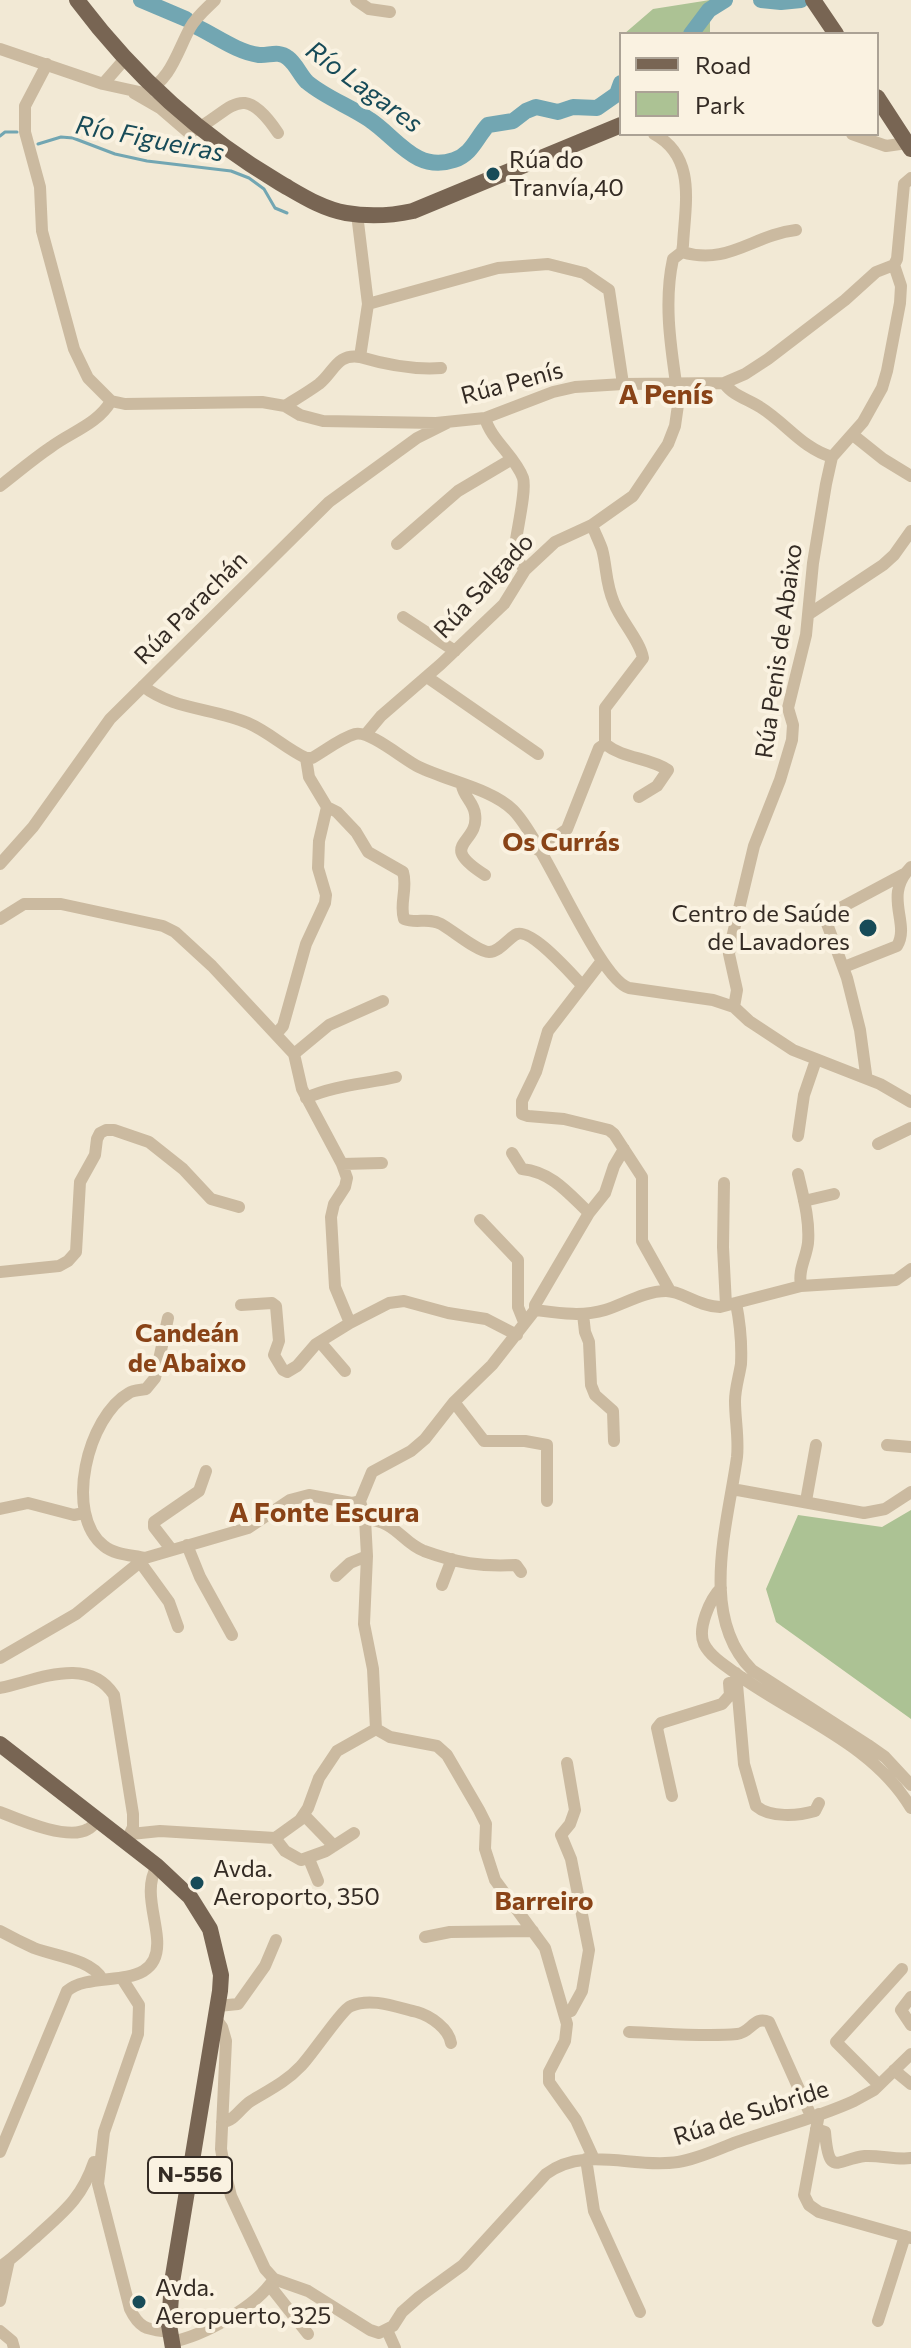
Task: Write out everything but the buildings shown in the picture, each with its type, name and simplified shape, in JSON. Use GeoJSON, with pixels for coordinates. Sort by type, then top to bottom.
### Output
{"type":"FeatureCollection","features":[{"type":"Feature","properties":{"kind":"main road"},"geometry":{"type":"LineString","coordinates":[[77,0],[124,60],[139,87],[247,163],[300,195],[331,209],[377,217],[413,211],[619,126]]}},
{"type":"Feature","properties":{"kind":"main road"},"geometry":{"type":"LineString","coordinates":[[816,5],[835,32]]}},
{"type":"Feature","properties":{"kind":"main road"},"geometry":{"type":"LineString","coordinates":[[879,100],[909,146]]}},
{"type":"Feature","properties":{"kind":"main road","name":"N-556"},"geometry":{"type":"LineString","coordinates":[[0,1744],[98,1820],[128,1838],[190,1897],[210,1929],[221,1975],[172,2282],[171,2341]]}},
{"type":"Feature","properties":{"kind":"street"},"geometry":{"type":"LineString","coordinates":[[139,87],[144,93],[151,90],[167,74],[181,52],[191,26],[215,0]]}},
{"type":"Feature","properties":{"kind":"street"},"geometry":{"type":"LineString","coordinates":[[356,0],[369,9],[390,12]]}},
{"type":"Feature","properties":{"kind":"street"},"geometry":{"type":"LineString","coordinates":[[0,49],[103,84],[139,87],[189,133],[230,105],[240,102],[266,115],[278,133]]}},
{"type":"Feature","properties":{"kind":"street"},"geometry":{"type":"LineString","coordinates":[[103,84],[124,60]]}},
{"type":"Feature","properties":{"kind":"street"},"geometry":{"type":"LineString","coordinates":[[0,486],[53,445],[87,425],[106,410],[111,401],[88,378],[74,349],[42,231],[40,187],[25,132],[25,106],[47,64]]}},
{"type":"Feature","properties":{"kind":"street","name":"Rúa Salgado"},"geometry":{"type":"LineString","coordinates":[[366,734],[381,716],[504,604],[525,570],[555,542],[592,525],[633,496],[668,444],[675,426],[679,383],[668,336],[672,265],[673,259],[682,252],[687,191],[679,156],[656,136]]}},
{"type":"Feature","properties":{"kind":"street"},"geometry":{"type":"LineString","coordinates":[[858,136],[886,146],[909,146]]}},
{"type":"Feature","properties":{"kind":"street"},"geometry":{"type":"LineString","coordinates":[[724,383],[735,395],[772,416],[811,449],[832,457],[853,435],[873,406],[887,371],[900,303],[901,286],[894,265],[904,184],[911,178]]}},
{"type":"Feature","properties":{"kind":"street"},"geometry":{"type":"LineString","coordinates":[[357,214],[368,304],[360,357]]}},
{"type":"Feature","properties":{"kind":"street"},"geometry":{"type":"LineString","coordinates":[[682,252],[715,256],[737,251],[775,234],[796,230]]}},
{"type":"Feature","properties":{"kind":"street"},"geometry":{"type":"LineString","coordinates":[[368,304],[498,268],[548,264],[584,273],[609,290],[623,384]]}},
{"type":"Feature","properties":{"kind":"street","name":"Rúa Penís"},"geometry":{"type":"LineString","coordinates":[[111,401],[125,404],[262,402],[285,406],[300,415],[344,423],[449,422],[485,418],[553,392],[575,387],[724,383],[768,359],[876,272],[894,265]]}},
{"type":"Feature","properties":{"kind":"street"},"geometry":{"type":"LineString","coordinates":[[285,406],[322,382],[331,366],[343,358],[360,357],[386,365],[420,369],[441,368]]}},
{"type":"Feature","properties":{"kind":"street"},"geometry":{"type":"LineString","coordinates":[[485,418],[523,478],[514,555],[525,570]]}},
{"type":"Feature","properties":{"kind":"street","name":"Rúa Parachán"},"geometry":{"type":"LineString","coordinates":[[0,864],[33,827],[110,719],[329,502],[417,438],[449,422]]}},
{"type":"Feature","properties":{"kind":"street"},"geometry":{"type":"LineString","coordinates":[[853,435],[911,476]]}},
{"type":"Feature","properties":{"kind":"street","name":"Rúa Penis de Abaixo"},"geometry":{"type":"LineString","coordinates":[[734,1007],[737,990],[729,954],[754,846],[792,740],[793,725],[788,708],[809,614],[813,563],[832,457]]}},
{"type":"Feature","properties":{"kind":"street"},"geometry":{"type":"LineString","coordinates":[[397,544],[458,491],[512,459]]}},
{"type":"Feature","properties":{"kind":"street"},"geometry":{"type":"LineString","coordinates":[[592,525],[603,551],[605,582],[614,606],[643,658],[605,708],[605,744]]}},
{"type":"Feature","properties":{"kind":"street"},"geometry":{"type":"LineString","coordinates":[[809,614],[883,565],[911,531]]}},
{"type":"Feature","properties":{"kind":"street"},"geometry":{"type":"LineString","coordinates":[[403,617],[455,651]]}},
{"type":"Feature","properties":{"kind":"street"},"geometry":{"type":"LineString","coordinates":[[427,677],[538,754]]}},
{"type":"Feature","properties":{"kind":"street"},"geometry":{"type":"LineString","coordinates":[[143,686],[174,702],[245,722],[306,758],[312,758],[353,735],[366,734],[410,763],[462,786],[484,791],[511,807],[520,817],[601,962],[623,986],[713,1000],[734,1007],[778,1041],[816,1060],[864,1077],[911,1102]]}},
{"type":"Feature","properties":{"kind":"street"},"geometry":{"type":"LineString","coordinates":[[605,744],[632,759],[658,764],[668,770],[657,786],[639,797]]}},
{"type":"Feature","properties":{"kind":"street"},"geometry":{"type":"LineString","coordinates":[[538,850],[567,829],[599,748],[605,744]]}},
{"type":"Feature","properties":{"kind":"street"},"geometry":{"type":"LineString","coordinates":[[306,758],[309,777],[327,807],[337,812],[356,832],[368,852],[403,872],[406,884],[404,919],[431,919],[489,952],[497,950],[520,932],[526,934],[547,949],[582,985]]}},
{"type":"Feature","properties":{"kind":"street"},"geometry":{"type":"LineString","coordinates":[[462,786],[472,804],[475,825],[461,845],[461,851],[464,859],[485,875]]}},
{"type":"Feature","properties":{"kind":"street"},"geometry":{"type":"LineString","coordinates":[[276,1034],[283,1026],[309,933],[325,903],[326,895],[318,868],[319,841],[327,807]]}},
{"type":"Feature","properties":{"kind":"street"},"geometry":{"type":"LineString","coordinates":[[864,1077],[860,1030],[844,967],[827,927],[829,914],[907,871]]}},
{"type":"Feature","properties":{"kind":"street"},"geometry":{"type":"LineString","coordinates":[[844,967],[897,946],[902,940],[904,927],[898,898],[907,871]]}},
{"type":"Feature","properties":{"kind":"street"},"geometry":{"type":"LineString","coordinates":[[878,888],[898,898]]}},
{"type":"Feature","properties":{"kind":"street"},"geometry":{"type":"LineString","coordinates":[[0,919],[24,904],[61,904],[163,926],[175,932],[212,966],[294,1054],[302,1089],[347,1178],[331,1217],[335,1287],[350,1323]]}},
{"type":"Feature","properties":{"kind":"street"},"geometry":{"type":"LineString","coordinates":[[601,962],[548,1031],[521,1110],[528,1116],[564,1119],[614,1134],[642,1177],[642,1241],[670,1291]]}},
{"type":"Feature","properties":{"kind":"street"},"geometry":{"type":"LineString","coordinates":[[294,1054],[329,1025],[383,1001]]}},
{"type":"Feature","properties":{"kind":"street"},"geometry":{"type":"LineString","coordinates":[[798,1136],[804,1095],[816,1060]]}},
{"type":"Feature","properties":{"kind":"street"},"geometry":{"type":"LineString","coordinates":[[306,1098],[326,1089],[396,1077]]}},
{"type":"Feature","properties":{"kind":"street"},"geometry":{"type":"LineString","coordinates":[[878,1144],[911,1128]]}},
{"type":"Feature","properties":{"kind":"street"},"geometry":{"type":"LineString","coordinates":[[0,1272],[59,1266],[76,1252],[80,1182],[95,1155],[97,1139],[106,1130],[149,1142],[183,1169],[211,1199],[239,1207]]}},
{"type":"Feature","properties":{"kind":"street"},"geometry":{"type":"LineString","coordinates":[[376,1729],[373,1669],[364,1624],[367,1556],[365,1519],[360,1501],[372,1472],[411,1451],[425,1439],[454,1402],[517,1335],[535,1310],[535,1305],[589,1213],[605,1193],[614,1166],[624,1149]]}},
{"type":"Feature","properties":{"kind":"street"},"geometry":{"type":"LineString","coordinates":[[512,1153],[522,1169],[535,1171],[556,1181],[589,1213]]}},
{"type":"Feature","properties":{"kind":"street"},"geometry":{"type":"LineString","coordinates":[[342,1164],[382,1163]]}},
{"type":"Feature","properties":{"kind":"street"},"geometry":{"type":"LineString","coordinates":[[798,1174],[808,1242],[800,1267],[801,1286]]}},
{"type":"Feature","properties":{"kind":"street"},"geometry":{"type":"LineString","coordinates":[[724,1183],[723,1247],[731,1304],[741,1327],[741,1366],[735,1402],[738,1444],[721,1588],[727,1635],[745,1663],[885,1757],[911,1785]]}},
{"type":"Feature","properties":{"kind":"street"},"geometry":{"type":"LineString","coordinates":[[804,1201],[834,1194]]}},
{"type":"Feature","properties":{"kind":"street"},"geometry":{"type":"LineString","coordinates":[[480,1220],[518,1260],[518,1307],[524,1322]]}},
{"type":"Feature","properties":{"kind":"street"},"geometry":{"type":"LineString","coordinates":[[535,1310],[583,1314],[602,1311],[658,1291],[670,1291],[707,1306],[731,1304],[801,1286],[886,1282],[907,1272],[911,1289]]}},
{"type":"Feature","properties":{"kind":"street"},"geometry":{"type":"LineString","coordinates":[[241,1305],[272,1303],[276,1306],[279,1341],[274,1355],[287,1372],[320,1342],[389,1303],[404,1301],[486,1319],[517,1335]]}},
{"type":"Feature","properties":{"kind":"street"},"geometry":{"type":"LineString","coordinates":[[583,1314],[589,1342],[591,1385],[595,1395],[613,1411],[614,1441]]}},
{"type":"Feature","properties":{"kind":"street"},"geometry":{"type":"LineString","coordinates":[[168,1318],[155,1378],[146,1389],[130,1392],[112,1407],[100,1425],[83,1486],[84,1513],[102,1545],[113,1552],[143,1560],[169,1602],[178,1627]]}},
{"type":"Feature","properties":{"kind":"street"},"geometry":{"type":"LineString","coordinates":[[320,1342],[345,1371]]}},
{"type":"Feature","properties":{"kind":"street"},"geometry":{"type":"LineString","coordinates":[[454,1402],[484,1441],[525,1441],[547,1445],[547,1501]]}},
{"type":"Feature","properties":{"kind":"street"},"geometry":{"type":"LineString","coordinates":[[806,1501],[816,1445]]}},
{"type":"Feature","properties":{"kind":"street"},"geometry":{"type":"LineString","coordinates":[[887,1445],[911,1447]]}},
{"type":"Feature","properties":{"kind":"street"},"geometry":{"type":"LineString","coordinates":[[171,1549],[154,1527],[154,1522],[199,1491],[206,1471]]}},
{"type":"Feature","properties":{"kind":"street"},"geometry":{"type":"LineString","coordinates":[[732,1489],[856,1513],[885,1509],[911,1492]]}},
{"type":"Feature","properties":{"kind":"street"},"geometry":{"type":"LineString","coordinates":[[0,1658],[76,1614],[143,1560],[248,1528],[290,1500],[309,1495],[352,1503],[360,1501]]}},
{"type":"Feature","properties":{"kind":"street"},"geometry":{"type":"LineString","coordinates":[[0,1509],[28,1503],[74,1515],[84,1513]]}},
{"type":"Feature","properties":{"kind":"street"},"geometry":{"type":"LineString","coordinates":[[365,1519],[383,1522],[424,1551],[473,1566],[516,1565],[521,1572]]}},
{"type":"Feature","properties":{"kind":"street"},"geometry":{"type":"LineString","coordinates":[[187,1545],[200,1577],[232,1635]]}},
{"type":"Feature","properties":{"kind":"street"},"geometry":{"type":"LineString","coordinates":[[336,1576],[350,1563],[367,1556]]}},
{"type":"Feature","properties":{"kind":"street"},"geometry":{"type":"LineString","coordinates":[[442,1585],[452,1559]]}},
{"type":"Feature","properties":{"kind":"street"},"geometry":{"type":"LineString","coordinates":[[721,1588],[711,1600],[702,1641],[707,1649],[732,1670],[863,1755],[885,1773],[911,1808]]}},
{"type":"Feature","properties":{"kind":"street"},"geometry":{"type":"LineString","coordinates":[[672,1796],[657,1728],[661,1723],[728,1700],[732,1670]]}},
{"type":"Feature","properties":{"kind":"street"},"geometry":{"type":"LineString","coordinates":[[732,1670],[744,1764],[756,1806],[769,1813],[803,1815],[815,1811],[819,1803]]}},
{"type":"Feature","properties":{"kind":"street"},"geometry":{"type":"LineString","coordinates":[[0,1688],[72,1672],[85,1672],[107,1684],[114,1695],[133,1814],[128,1838],[160,1831],[275,1838],[287,1832],[304,1815],[330,1759],[337,1751],[376,1729]]}},
{"type":"Feature","properties":{"kind":"street"},"geometry":{"type":"LineString","coordinates":[[376,1729],[390,1737],[431,1744],[447,1755],[486,1824],[485,1849],[495,1880],[545,1948],[565,2013],[565,2041],[549,2072],[549,2082],[576,2120],[589,2158],[594,2211],[640,2312]]}},
{"type":"Feature","properties":{"kind":"street"},"geometry":{"type":"LineString","coordinates":[[565,2013],[571,2011],[582,1991],[589,1950],[571,1859],[561,1835],[570,1824],[575,1810],[567,1763]]}},
{"type":"Feature","properties":{"kind":"street"},"geometry":{"type":"LineString","coordinates":[[0,1812],[58,1831],[87,1831],[98,1820]]}},
{"type":"Feature","properties":{"kind":"street"},"geometry":{"type":"LineString","coordinates":[[304,1815],[334,1846]]}},
{"type":"Feature","properties":{"kind":"street"},"geometry":{"type":"LineString","coordinates":[[275,1838],[293,1857],[309,1859],[354,1833]]}},
{"type":"Feature","properties":{"kind":"street"},"geometry":{"type":"LineString","coordinates":[[309,1859],[318,1881]]}},
{"type":"Feature","properties":{"kind":"street"},"geometry":{"type":"LineString","coordinates":[[0,2152],[67,1991],[78,1983],[123,1980],[139,1973],[155,1956],[157,1941],[149,1879],[157,1866]]}},
{"type":"Feature","properties":{"kind":"street"},"geometry":{"type":"LineString","coordinates":[[0,1931],[33,1947],[86,1965],[98,1972],[102,1979]]}},
{"type":"Feature","properties":{"kind":"street"},"geometry":{"type":"LineString","coordinates":[[425,1937],[450,1932],[533,1931]]}},
{"type":"Feature","properties":{"kind":"street"},"geometry":{"type":"LineString","coordinates":[[276,1940],[265,1966],[238,2004],[217,2013],[226,2041],[221,2149],[231,2196],[265,2269],[308,2334]]}},
{"type":"Feature","properties":{"kind":"street"},"geometry":{"type":"LineString","coordinates":[[879,2085],[836,2042],[902,1969]]}},
{"type":"Feature","properties":{"kind":"street"},"geometry":{"type":"LineString","coordinates":[[0,2301],[5,2264],[66,2211],[89,2178],[138,2034],[139,2005],[123,1980]]}},
{"type":"Feature","properties":{"kind":"street"},"geometry":{"type":"LineString","coordinates":[[911,1997],[901,2010],[911,2025]]}},
{"type":"Feature","properties":{"kind":"street"},"geometry":{"type":"LineString","coordinates":[[222,2122],[229,2121],[240,2109],[289,2078],[328,2035],[345,2009],[353,2005],[376,2002],[430,2017],[450,2035],[451,2043]]}},
{"type":"Feature","properties":{"kind":"street"},"geometry":{"type":"LineString","coordinates":[[629,2032],[739,2034],[760,2019],[765,2019],[815,2120],[825,2132],[831,2160],[841,2164],[866,2156],[911,2158]]}},
{"type":"Feature","properties":{"kind":"street","name":"Rúa de Subride"},"geometry":{"type":"LineString","coordinates":[[387,2330],[419,2297],[463,2265],[546,2174],[565,2163],[589,2158],[633,2164],[681,2162],[815,2120],[879,2085],[911,2054]]}},
{"type":"Feature","properties":{"kind":"street"},"geometry":{"type":"LineString","coordinates":[[894,2070],[911,2084]]}},
{"type":"Feature","properties":{"kind":"street"},"geometry":{"type":"LineString","coordinates":[[815,2120],[804,2195],[809,2205],[819,2212],[908,2237],[878,2321]]}},
{"type":"Feature","properties":{"kind":"street"},"geometry":{"type":"LineString","coordinates":[[104,2132],[98,2184],[120,2265],[124,2292],[136,2322],[171,2341],[215,2326],[272,2282]]}},
{"type":"Feature","properties":{"kind":"street"},"geometry":{"type":"LineString","coordinates":[[272,2282],[308,2291],[370,2330],[379,2333],[387,2330],[395,2348]]}},
{"type":"Feature","properties":{"kind":"street"},"geometry":{"type":"LineString","coordinates":[[0,2331],[12,2341],[14,2348]]}},
{"type":"Feature","properties":{"kind":"green space"},"geometry":{"type":"Polygon","coordinates":[[[710,0],[710,32],[626,32],[653,9],[710,0]]]}},
{"type":"Feature","properties":{"kind":"green space"},"geometry":{"type":"Polygon","coordinates":[[[911,1510],[911,1719],[776,1622],[766,1589],[798,1515],[882,1527],[911,1510]]]}},
{"type":"Feature","properties":{"kind":"waterway","name":"Río Lagares"},"geometry":{"type":"LineString","coordinates":[[141,0],[186,19]]}},
{"type":"Feature","properties":{"kind":"waterway","name":"Río Lagares"},"geometry":{"type":"LineString","coordinates":[[692,32],[709,10],[725,0]]}},
{"type":"Feature","properties":{"kind":"waterway","name":"Río Lagares"},"geometry":{"type":"LineString","coordinates":[[761,0],[801,0]]}},
{"type":"Feature","properties":{"kind":"waterway","name":"Río Lagares"},"geometry":{"type":"LineString","coordinates":[[197,27],[251,53],[284,56],[314,88],[362,115],[408,152],[429,162],[441,163],[460,157],[470,150],[488,125],[513,121],[536,107],[558,112],[573,107],[597,108],[617,94],[619,88]]}},
{"type":"Feature","properties":{"kind":"waterway","name":"Río Figueiras"},"geometry":{"type":"LineString","coordinates":[[0,136],[5,132],[17,132]]}},
{"type":"Feature","properties":{"kind":"waterway","name":"Río Figueiras"},"geometry":{"type":"LineString","coordinates":[[38,144],[61,137],[73,138],[115,154],[147,161],[231,171],[249,178],[264,189],[275,208],[287,213]]}},
{"type":"Feature","properties":{"kind":"place","name":"Rúa do Tranvía,40"},"geometry":{"type":"Point","coordinates":[493,174]}},
{"type":"Feature","properties":{"kind":"place","name":"Centro de Saúde de Lavadores"},"geometry":{"type":"Point","coordinates":[868,928]}},
{"type":"Feature","properties":{"kind":"place","name":"Avda. Aeroporto, 350"},"geometry":{"type":"Point","coordinates":[197,1883]}},
{"type":"Feature","properties":{"kind":"place","name":"Avda. Aeropuerto, 325"},"geometry":{"type":"Point","coordinates":[139,2302]}},
{"type":"Feature","properties":{"kind":"district","name":"A Penís"},"geometry":{"type":"Point","coordinates":[666,395]}},
{"type":"Feature","properties":{"kind":"district","name":"Os Currás"},"geometry":{"type":"Point","coordinates":[561,842]}},
{"type":"Feature","properties":{"kind":"district","name":"Candeán de Abaixo"},"geometry":{"type":"Point","coordinates":[187,1348]}},
{"type":"Feature","properties":{"kind":"district","name":"A Fonte Escura"},"geometry":{"type":"Point","coordinates":[324,1513]}},
{"type":"Feature","properties":{"kind":"district","name":"Barreiro"},"geometry":{"type":"Point","coordinates":[544,1901]}}]}
